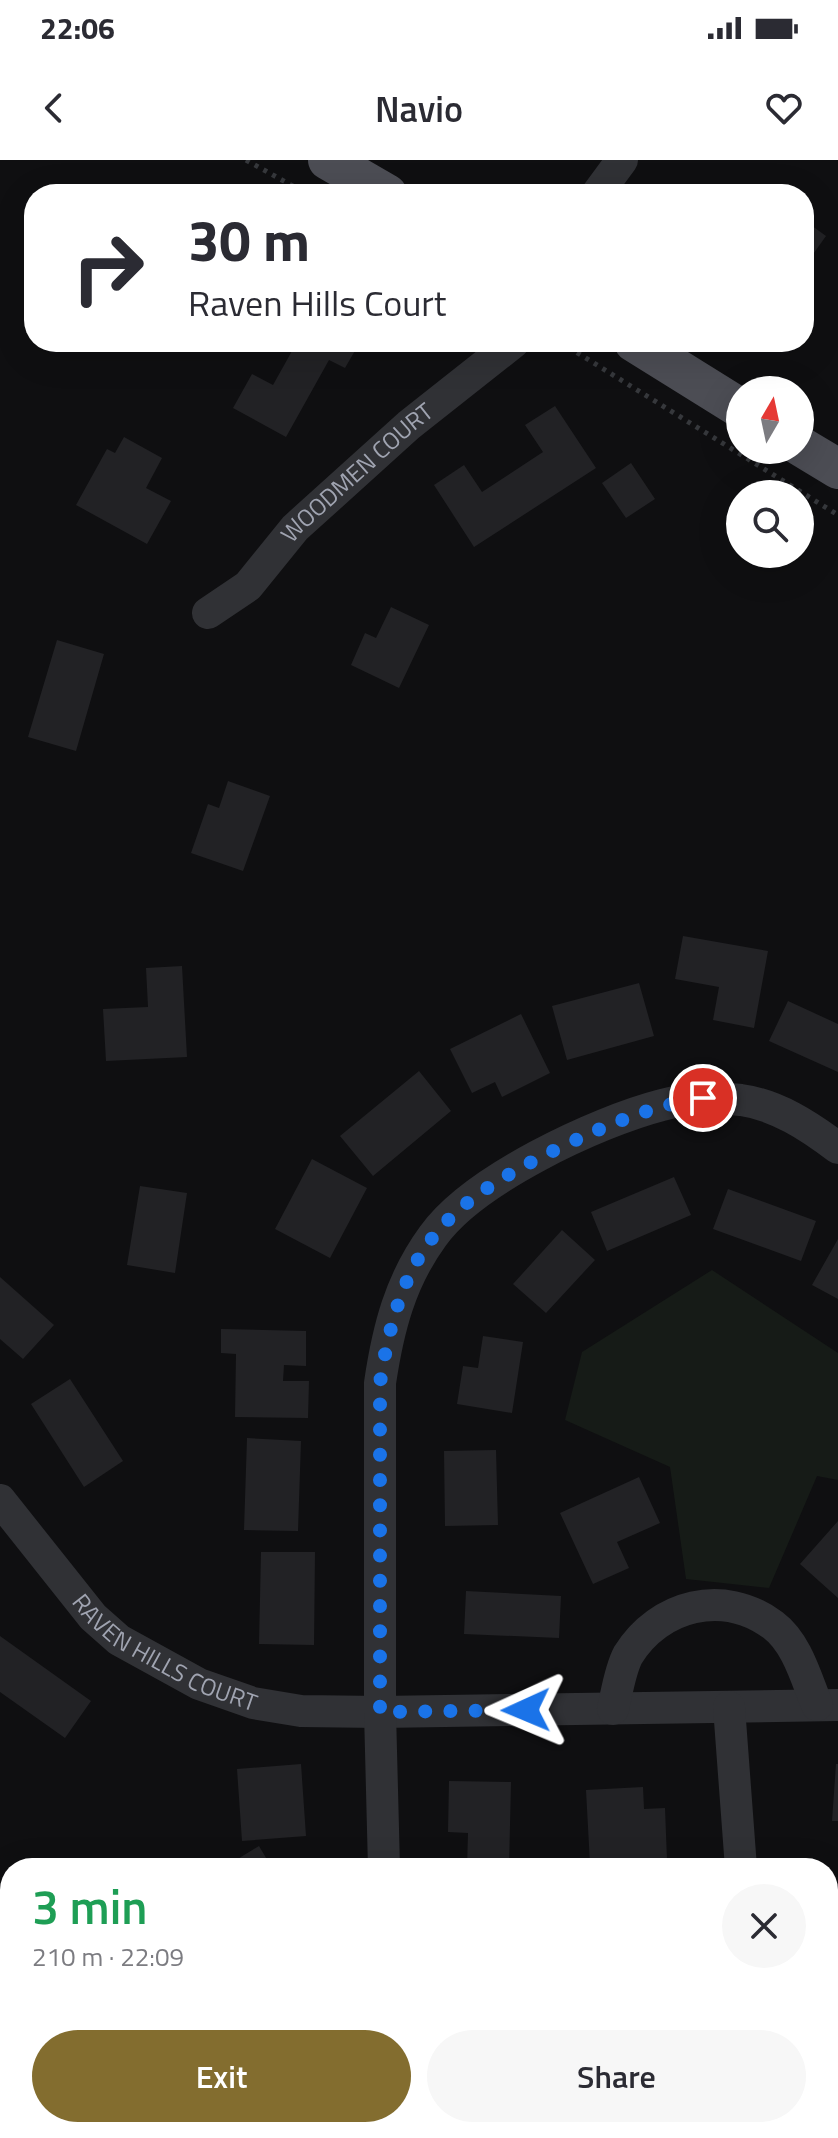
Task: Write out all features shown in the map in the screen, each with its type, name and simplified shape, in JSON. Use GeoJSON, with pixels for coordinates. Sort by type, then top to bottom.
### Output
{"type":"FeatureCollection","features":[{"type":"Feature","properties":{"kind":"main road"},"geometry":{"type":"LineString","coordinates":[[328,160],[370,184]]}},
{"type":"Feature","properties":{"kind":"main road"},"geometry":{"type":"LineString","coordinates":[[650,352],[726,399]]}},
{"type":"Feature","properties":{"kind":"main road"},"geometry":{"type":"LineString","coordinates":[[814,454],[838,469]]}},
{"type":"Feature","properties":{"kind":"street"},"geometry":{"type":"LineString","coordinates":[[604,184],[622,160]]}},
{"type":"Feature","properties":{"kind":"street","name":"WOODMEN COURT"},"geometry":{"type":"LineString","coordinates":[[208,613],[248,586],[295,528],[409,425],[501,352]]}},
{"type":"Feature","properties":{"kind":"street"},"geometry":{"type":"LineString","coordinates":[[384,1858],[380,1712],[380,1383],[388,1332],[406,1278],[434,1234],[462,1206],[501,1177],[617,1120],[663,1104],[703,1098],[742,1100],[777,1110],[838,1148]]}},
{"type":"Feature","properties":{"kind":"street","name":"RAVEN HILLS COURT"},"geometry":{"type":"LineString","coordinates":[[0,1500],[93,1617],[119,1640],[199,1684],[253,1703],[301,1711],[380,1712],[828,1705]]}},
{"type":"Feature","properties":{"kind":"street"},"geometry":{"type":"LineString","coordinates":[[613,1709],[626,1658],[639,1641],[655,1623],[695,1605],[732,1608],[774,1625],[795,1650],[828,1705]]}},
{"type":"Feature","properties":{"kind":"street"},"geometry":{"type":"LineString","coordinates":[[729,1707],[740,1858]]}},
{"type":"Feature","properties":{"kind":"path"},"geometry":{"type":"LineString","coordinates":[[246,160],[289,184]]}},
{"type":"Feature","properties":{"kind":"path"},"geometry":{"type":"LineString","coordinates":[[576,352],[838,515]]}},
{"type":"Feature","properties":{"kind":"shaded area"},"geometry":{"type":"Polygon","coordinates":[[[712,1270],[838,1353],[838,1480],[817,1476],[769,1588],[686,1579],[670,1467],[565,1420],[582,1352],[712,1270]]]}},
{"type":"Feature","properties":{"kind":"building"},"geometry":{"type":"Polygon","coordinates":[[[814,227],[826,236],[814,253],[814,227]]]}},
{"type":"Feature","properties":{"kind":"building"},"geometry":{"type":"Polygon","coordinates":[[[291,352],[354,352],[345,368],[329,360],[286,437],[233,408],[252,374],[273,385],[291,352]]]}},
{"type":"Feature","properties":{"kind":"building"},"geometry":{"type":"Polygon","coordinates":[[[555,406],[596,468],[474,547],[434,485],[464,465],[482,492],[543,452],[525,425],[555,406]]]}},
{"type":"Feature","properties":{"kind":"building"},"geometry":{"type":"Polygon","coordinates":[[[124,437],[162,458],[146,488],[171,501],[147,544],[76,505],[107,449],[115,453],[124,437]]]}},
{"type":"Feature","properties":{"kind":"building"},"geometry":{"type":"Polygon","coordinates":[[[631,463],[655,499],[626,518],[602,483],[631,463]]]}},
{"type":"Feature","properties":{"kind":"building"},"geometry":{"type":"Polygon","coordinates":[[[391,607],[429,625],[399,688],[351,665],[365,633],[376,638],[391,607]]]}},
{"type":"Feature","properties":{"kind":"building"},"geometry":{"type":"Polygon","coordinates":[[[57,640],[104,654],[76,751],[28,737],[57,640]]]}},
{"type":"Feature","properties":{"kind":"building"},"geometry":{"type":"Polygon","coordinates":[[[228,781],[270,796],[243,871],[191,853],[208,804],[219,808],[228,781]]]}},
{"type":"Feature","properties":{"kind":"building"},"geometry":{"type":"Polygon","coordinates":[[[683,936],[768,951],[754,1028],[713,1020],[719,987],[675,979],[683,936]]]}},
{"type":"Feature","properties":{"kind":"building"},"geometry":{"type":"Polygon","coordinates":[[[182,966],[187,1057],[106,1061],[103,1009],[148,1007],[146,968],[182,966]]]}},
{"type":"Feature","properties":{"kind":"building"},"geometry":{"type":"Polygon","coordinates":[[[639,983],[654,1036],[567,1060],[552,1006],[639,983]]]}},
{"type":"Feature","properties":{"kind":"building"},"geometry":{"type":"Polygon","coordinates":[[[788,1001],[838,1024],[838,1072],[769,1041],[788,1001]]]}},
{"type":"Feature","properties":{"kind":"building"},"geometry":{"type":"Polygon","coordinates":[[[521,1014],[550,1073],[502,1097],[495,1082],[472,1093],[450,1049],[521,1014]]]}},
{"type":"Feature","properties":{"kind":"building"},"geometry":{"type":"Polygon","coordinates":[[[419,1071],[451,1111],[373,1176],[340,1136],[419,1071]]]}},
{"type":"Feature","properties":{"kind":"building"},"geometry":{"type":"Polygon","coordinates":[[[312,1159],[367,1188],[330,1258],[275,1229],[312,1159]]]}},
{"type":"Feature","properties":{"kind":"building"},"geometry":{"type":"Polygon","coordinates":[[[674,1177],[691,1215],[607,1251],[591,1212],[674,1177]]]}},
{"type":"Feature","properties":{"kind":"building"},"geometry":{"type":"Polygon","coordinates":[[[140,1186],[187,1193],[175,1273],[127,1265],[140,1186]]]}},
{"type":"Feature","properties":{"kind":"building"},"geometry":{"type":"Polygon","coordinates":[[[728,1189],[816,1221],[801,1261],[713,1229],[728,1189]]]}},
{"type":"Feature","properties":{"kind":"building"},"geometry":{"type":"Polygon","coordinates":[[[562,1230],[595,1260],[546,1313],[513,1284],[562,1230]]]}},
{"type":"Feature","properties":{"kind":"building"},"geometry":{"type":"Polygon","coordinates":[[[838,1239],[838,1299],[812,1285],[838,1239]]]}},
{"type":"Feature","properties":{"kind":"building"},"geometry":{"type":"Polygon","coordinates":[[[0,1277],[54,1325],[23,1359],[0,1339],[0,1277]]]}},
{"type":"Feature","properties":{"kind":"building"},"geometry":{"type":"Polygon","coordinates":[[[221,1329],[306,1331],[306,1366],[284,1365],[283,1381],[309,1381],[308,1418],[235,1417],[236,1354],[221,1353],[221,1329]]]}},
{"type":"Feature","properties":{"kind":"building"},"geometry":{"type":"Polygon","coordinates":[[[483,1336],[523,1342],[512,1413],[457,1404],[463,1366],[478,1368],[483,1336]]]}},
{"type":"Feature","properties":{"kind":"building"},"geometry":{"type":"Polygon","coordinates":[[[70,1379],[123,1461],[84,1487],[31,1404],[70,1379]]]}},
{"type":"Feature","properties":{"kind":"building"},"geometry":{"type":"Polygon","coordinates":[[[247,1438],[301,1441],[298,1531],[244,1530],[247,1438]]]}},
{"type":"Feature","properties":{"kind":"building"},"geometry":{"type":"Polygon","coordinates":[[[496,1450],[498,1525],[445,1526],[444,1451],[496,1450]]]}},
{"type":"Feature","properties":{"kind":"building"},"geometry":{"type":"Polygon","coordinates":[[[639,1477],[660,1523],[617,1542],[629,1568],[593,1584],[560,1513],[639,1477]]]}},
{"type":"Feature","properties":{"kind":"building"},"geometry":{"type":"Polygon","coordinates":[[[838,1521],[838,1598],[800,1564],[838,1521]]]}},
{"type":"Feature","properties":{"kind":"building"},"geometry":{"type":"Polygon","coordinates":[[[261,1552],[315,1552],[314,1645],[259,1644],[261,1552]]]}},
{"type":"Feature","properties":{"kind":"building"},"geometry":{"type":"Polygon","coordinates":[[[466,1591],[561,1596],[559,1638],[464,1634],[466,1591]]]}},
{"type":"Feature","properties":{"kind":"building"},"geometry":{"type":"Polygon","coordinates":[[[0,1636],[91,1701],[65,1738],[0,1692],[0,1636]]]}},
{"type":"Feature","properties":{"kind":"building"},"geometry":{"type":"Polygon","coordinates":[[[301,1764],[306,1836],[242,1841],[237,1769],[301,1764]]]}},
{"type":"Feature","properties":{"kind":"building"},"geometry":{"type":"Polygon","coordinates":[[[836,1764],[838,1821],[832,1821],[836,1764]]]}},
{"type":"Feature","properties":{"kind":"building"},"geometry":{"type":"Polygon","coordinates":[[[449,1781],[511,1782],[509,1858],[467,1858],[468,1833],[448,1832],[449,1781]]]}},
{"type":"Feature","properties":{"kind":"building"},"geometry":{"type":"Polygon","coordinates":[[[643,1787],[644,1809],[665,1808],[667,1858],[590,1858],[586,1790],[643,1787]]]}},
{"type":"Feature","properties":{"kind":"building"},"geometry":{"type":"Polygon","coordinates":[[[259,1846],[266,1858],[239,1858],[259,1846]]]}},
{"type":"Feature","properties":{"kind":"route"},"geometry":{"type":"LineString","coordinates":[[526,1710],[380,1712],[380,1383],[388,1332],[406,1278],[434,1234],[462,1206],[501,1177],[617,1120],[663,1104],[703,1098]]}}]}
